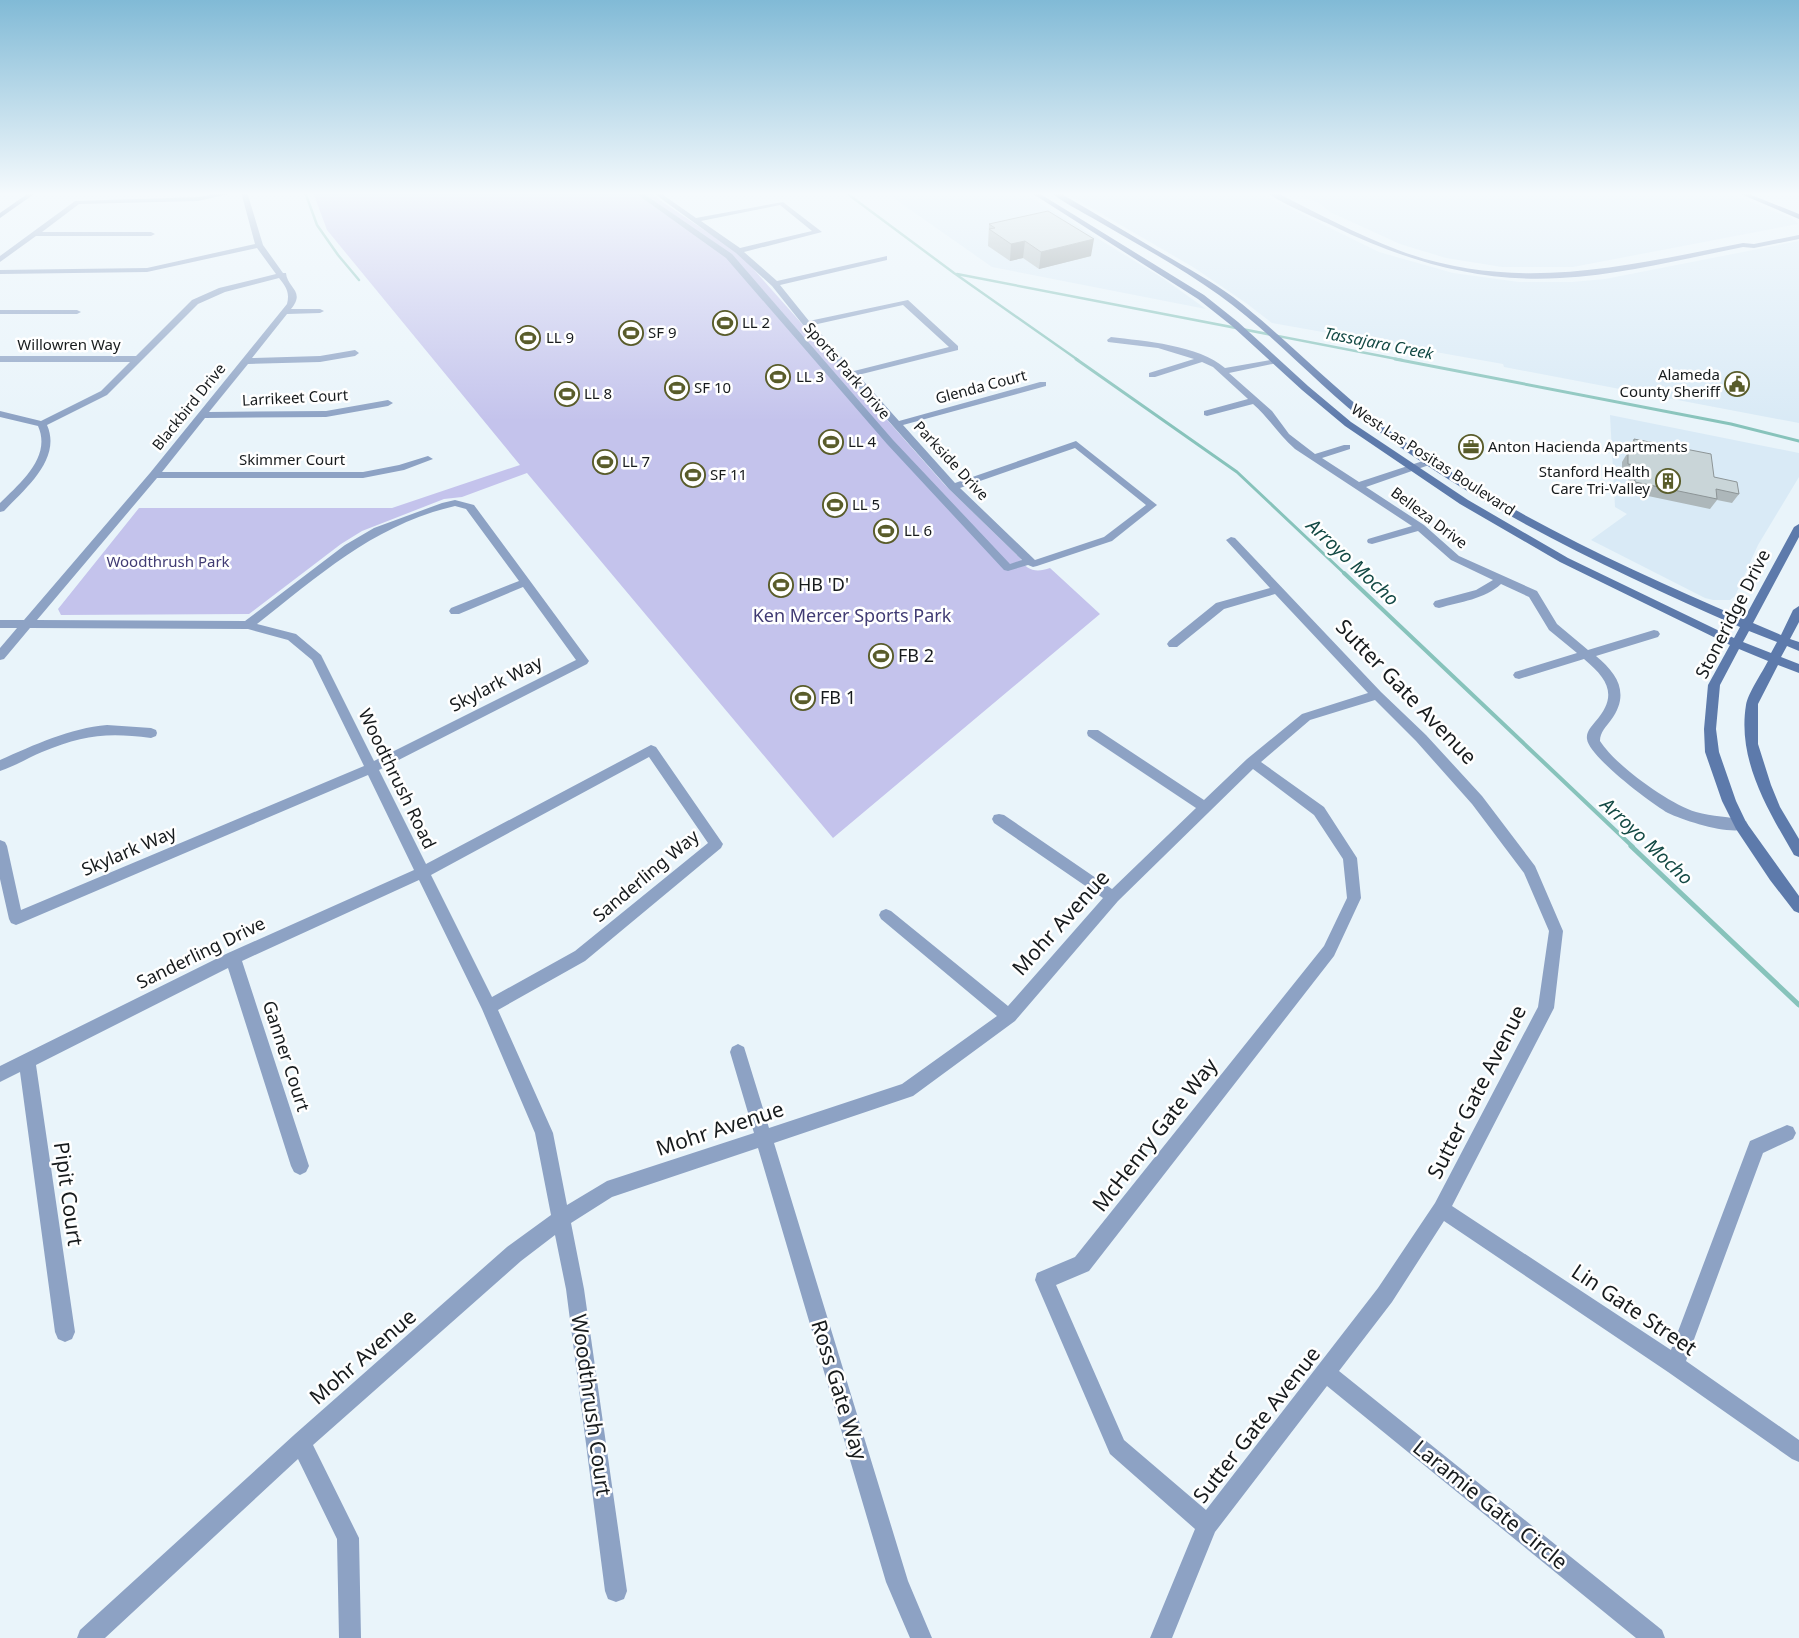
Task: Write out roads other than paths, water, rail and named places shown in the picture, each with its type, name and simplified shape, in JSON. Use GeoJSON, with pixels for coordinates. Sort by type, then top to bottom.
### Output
{"type":"FeatureCollection","features":[{"type":"Feature","properties":{"kind":"main road","name":"West Las Positas Boulevard"},"geometry":{"type":"LineString","coordinates":[[1157,268],[1185,286],[1235,324],[1274,361],[1348,424],[1410,468],[1535,544],[1737,644],[1799,669]]}},
{"type":"Feature","properties":{"kind":"main road","name":"West Las Positas Boulevard"},"geometry":{"type":"LineString","coordinates":[[1181,268],[1218,291],[1270,333],[1326,385],[1369,420],[1429,462],[1490,500],[1581,549],[1746,625],[1799,647]]}},
{"type":"Feature","properties":{"kind":"main road","name":"Stoneridge Drive"},"geometry":{"type":"LineString","coordinates":[[1799,527],[1714,685],[1710,728],[1712,752],[1729,801],[1774,876],[1799,907]]}},
{"type":"Feature","properties":{"kind":"main road"},"geometry":{"type":"LineString","coordinates":[[1799,610],[1752,704],[1752,744],[1764,785],[1774,808],[1799,852]]}},
{"type":"Feature","properties":{"kind":"street"},"geometry":{"type":"LineString","coordinates":[[0,272],[153,268]]}},
{"type":"Feature","properties":{"kind":"street","name":"Blackbird Drive"},"geometry":{"type":"LineString","coordinates":[[0,656],[154,475],[286,312],[294,296],[278,268]]}},
{"type":"Feature","properties":{"kind":"street","name":"Sports Park Drive"},"geometry":{"type":"LineString","coordinates":[[740,268],[890,442],[1008,568],[1031,562]]}},
{"type":"Feature","properties":{"kind":"street","name":"Parkside Drive"},"geometry":{"type":"LineString","coordinates":[[758,268],[775,284],[807,324],[953,487],[1031,562]]}},
{"type":"Feature","properties":{"kind":"street"},"geometry":{"type":"LineString","coordinates":[[775,284],[840,268]]}},
{"type":"Feature","properties":{"kind":"street"},"geometry":{"type":"LineString","coordinates":[[1465,268],[1500,274],[1554,276],[1582,274],[1613,268]]}},
{"type":"Feature","properties":{"kind":"street"},"geometry":{"type":"LineString","coordinates":[[0,414],[42,424],[104,393],[195,302],[230,287],[283,275]]}},
{"type":"Feature","properties":{"kind":"street"},"geometry":{"type":"LineString","coordinates":[[807,324],[905,302],[955,348],[853,374]]}},
{"type":"Feature","properties":{"kind":"street"},"geometry":{"type":"LineString","coordinates":[[286,312],[320,311]]}},
{"type":"Feature","properties":{"kind":"street"},"geometry":{"type":"LineString","coordinates":[[0,312],[77,312]]}},
{"type":"Feature","properties":{"kind":"street","name":"Belleza Drive"},"geometry":{"type":"LineString","coordinates":[[1111,340],[1158,345],[1204,359],[1224,372],[1256,400],[1269,413],[1286,436],[1313,458],[1420,527],[1455,558],[1500,579],[1518,585],[1533,594],[1541,602],[1553,627],[1600,666],[1613,681],[1616,693],[1615,703],[1610,714],[1594,733],[1594,742],[1606,756],[1657,800],[1674,809],[1727,824],[1742,825]]}},
{"type":"Feature","properties":{"kind":"street"},"geometry":{"type":"LineString","coordinates":[[245,361],[320,359],[354,353]]}},
{"type":"Feature","properties":{"kind":"street","name":"Willowren Way"},"geometry":{"type":"LineString","coordinates":[[0,359],[138,359]]}},
{"type":"Feature","properties":{"kind":"street"},"geometry":{"type":"LineString","coordinates":[[1152,375],[1204,359]]}},
{"type":"Feature","properties":{"kind":"street"},"geometry":{"type":"LineString","coordinates":[[1224,372],[1274,361]]}},
{"type":"Feature","properties":{"kind":"street","name":"Glenda Court"},"geometry":{"type":"LineString","coordinates":[[897,424],[1043,384]]}},
{"type":"Feature","properties":{"kind":"street"},"geometry":{"type":"LineString","coordinates":[[1208,413],[1256,400]]}},
{"type":"Feature","properties":{"kind":"street","name":"Larrikeet Court"},"geometry":{"type":"LineString","coordinates":[[202,415],[326,414],[388,403]]}},
{"type":"Feature","properties":{"kind":"street"},"geometry":{"type":"LineString","coordinates":[[0,509],[45,455],[48,440],[42,424]]}},
{"type":"Feature","properties":{"kind":"street"},"geometry":{"type":"LineString","coordinates":[[953,487],[1076,444],[1152,505],[1108,539],[1031,562]]}},
{"type":"Feature","properties":{"kind":"street"},"geometry":{"type":"LineString","coordinates":[[1313,458],[1347,447]]}},
{"type":"Feature","properties":{"kind":"street","name":"Skimmer Court"},"geometry":{"type":"LineString","coordinates":[[154,475],[363,475],[401,468],[428,459]]}},
{"type":"Feature","properties":{"kind":"street"},"geometry":{"type":"LineString","coordinates":[[1358,486],[1429,462]]}},
{"type":"Feature","properties":{"kind":"street","name":"Skylark Way"},"geometry":{"type":"LineString","coordinates":[[0,846],[16,919],[372,768],[582,661],[470,507],[455,503],[378,530],[349,547],[248,625]]}},
{"type":"Feature","properties":{"kind":"street"},"geometry":{"type":"LineString","coordinates":[[1372,541],[1420,527]]}},
{"type":"Feature","properties":{"kind":"street","name":"Sutter Gate Avenue"},"geometry":{"type":"LineString","coordinates":[[1161,1638],[1207,1525],[1385,1295],[1441,1209],[1546,1008],[1556,931],[1530,870],[1477,800],[1422,738],[1377,695],[1231,540]]}},
{"type":"Feature","properties":{"kind":"street"},"geometry":{"type":"LineString","coordinates":[[1439,604],[1483,591],[1495,585],[1500,579]]}},
{"type":"Feature","properties":{"kind":"street"},"geometry":{"type":"LineString","coordinates":[[455,611],[526,582]]}},
{"type":"Feature","properties":{"kind":"street"},"geometry":{"type":"LineString","coordinates":[[1173,644],[1220,606],[1278,589]]}},
{"type":"Feature","properties":{"kind":"street","name":"Woodthrush Road"},"geometry":{"type":"LineString","coordinates":[[0,624],[248,625],[292,637],[317,658],[489,1007],[544,1133],[561,1219]]}},
{"type":"Feature","properties":{"kind":"street"},"geometry":{"type":"LineString","coordinates":[[1519,675],[1654,634]]}},
{"type":"Feature","properties":{"kind":"street","name":"Mohr Avenue"},"geometry":{"type":"LineString","coordinates":[[88,1638],[301,1442],[514,1254],[561,1219],[607,1190],[907,1090],[1009,1016],[1113,897],[1252,762],[1306,717],[1377,695]]}},
{"type":"Feature","properties":{"kind":"street"},"geometry":{"type":"LineString","coordinates":[[0,766],[53,742],[101,730],[123,729],[151,733]]}},
{"type":"Feature","properties":{"kind":"street"},"geometry":{"type":"LineString","coordinates":[[1093,733],[1205,806]]}},
{"type":"Feature","properties":{"kind":"street","name":"Sanderling Way"},"geometry":{"type":"LineString","coordinates":[[423,872],[651,750],[716,844],[580,956],[489,1007]]}},
{"type":"Feature","properties":{"kind":"street","name":"McHenry Gate Way"},"geometry":{"type":"LineString","coordinates":[[1207,1525],[1117,1447],[1044,1280],[1082,1264],[1329,951],[1354,898],[1350,858],[1319,811],[1252,762]]}},
{"type":"Feature","properties":{"kind":"street"},"geometry":{"type":"LineString","coordinates":[[998,819],[1113,897]]}},
{"type":"Feature","properties":{"kind":"street","name":"Sanderling Drive"},"geometry":{"type":"LineString","coordinates":[[0,1074],[233,958],[423,872]]}},
{"type":"Feature","properties":{"kind":"street"},"geometry":{"type":"LineString","coordinates":[[886,915],[1009,1016]]}},
{"type":"Feature","properties":{"kind":"street","name":"Ganner Court"},"geometry":{"type":"LineString","coordinates":[[233,958],[300,1166]]}},
{"type":"Feature","properties":{"kind":"street","name":"Ross Gate Way"},"geometry":{"type":"LineString","coordinates":[[738,1052],[896,1582],[921,1638]]}},
{"type":"Feature","properties":{"kind":"street","name":"Pipit Court"},"geometry":{"type":"LineString","coordinates":[[27,1062],[64,1332]]}},
{"type":"Feature","properties":{"kind":"street"},"geometry":{"type":"LineString","coordinates":[[1675,1364],[1756,1147],[1786,1133]]}},
{"type":"Feature","properties":{"kind":"street","name":"Lin Gate Street"},"geometry":{"type":"LineString","coordinates":[[1441,1209],[1675,1364],[1799,1452]]}},
{"type":"Feature","properties":{"kind":"street","name":"Woodthrush Court"},"geometry":{"type":"LineString","coordinates":[[561,1219],[575,1289],[616,1592]]}},
{"type":"Feature","properties":{"kind":"street","name":"Laramie Gate Circle"},"geometry":{"type":"LineString","coordinates":[[1326,1373],[1654,1638]]}},
{"type":"Feature","properties":{"kind":"street"},"geometry":{"type":"LineString","coordinates":[[301,1442],[348,1538],[350,1638]]}},
{"type":"Feature","properties":{"kind":"waterway"},"geometry":{"type":"LineString","coordinates":[[349,268],[359,280]]}},
{"type":"Feature","properties":{"kind":"waterway","name":"Arroyo Mocho"},"geometry":{"type":"LineString","coordinates":[[948,268],[1078,360]]}},
{"type":"Feature","properties":{"kind":"waterway","name":"Tassajara Creek"},"geometry":{"type":"LineString","coordinates":[[957,274],[1402,360]]}},
{"type":"Feature","properties":{"kind":"waterway","name":"Arroyo Mocho"},"geometry":{"type":"LineString","coordinates":[[1076,359],[1237,472],[1345,574]]}},
{"type":"Feature","properties":{"kind":"waterway","name":"Tassajara Creek"},"geometry":{"type":"LineString","coordinates":[[1395,359],[1731,424],[1799,441]]}},
{"type":"Feature","properties":{"kind":"waterway","name":"Arroyo Mocho"},"geometry":{"type":"LineString","coordinates":[[1344,573],[1633,847]]}},
{"type":"Feature","properties":{"kind":"waterway","name":"Arroyo Mocho"},"geometry":{"type":"LineString","coordinates":[[1631,846],[1799,1005]]}},
{"type":"Feature","properties":{"kind":"place","name":"LL 2"},"geometry":{"type":"Point","coordinates":[725,323]}},
{"type":"Feature","properties":{"kind":"place","name":"SF 9"},"geometry":{"type":"Point","coordinates":[631,333]}},
{"type":"Feature","properties":{"kind":"place","name":"LL 9"},"geometry":{"type":"Point","coordinates":[528,338]}},
{"type":"Feature","properties":{"kind":"place","name":"LL 3"},"geometry":{"type":"Point","coordinates":[778,377]}},
{"type":"Feature","properties":{"kind":"place","name":"Alameda County Sheriff"},"geometry":{"type":"Point","coordinates":[1737,384]}},
{"type":"Feature","properties":{"kind":"place","name":"SF 10"},"geometry":{"type":"Point","coordinates":[677,388]}},
{"type":"Feature","properties":{"kind":"place","name":"LL 8"},"geometry":{"type":"Point","coordinates":[567,394]}},
{"type":"Feature","properties":{"kind":"place","name":"LL 4"},"geometry":{"type":"Point","coordinates":[831,442]}},
{"type":"Feature","properties":{"kind":"place","name":"Anton Hacienda Apartments"},"geometry":{"type":"Point","coordinates":[1471,447]}},
{"type":"Feature","properties":{"kind":"place","name":"LL 7"},"geometry":{"type":"Point","coordinates":[605,462]}},
{"type":"Feature","properties":{"kind":"place","name":"SF 11"},"geometry":{"type":"Point","coordinates":[693,475]}},
{"type":"Feature","properties":{"kind":"place","name":"Stanford Health Care Tri-Valley"},"geometry":{"type":"Point","coordinates":[1668,481]}},
{"type":"Feature","properties":{"kind":"place","name":"LL 5"},"geometry":{"type":"Point","coordinates":[835,505]}},
{"type":"Feature","properties":{"kind":"place","name":"LL 6"},"geometry":{"type":"Point","coordinates":[886,531]}},
{"type":"Feature","properties":{"kind":"place","name":"HB 'D'"},"geometry":{"type":"Point","coordinates":[781,585]}},
{"type":"Feature","properties":{"kind":"place","name":"FB 2"},"geometry":{"type":"Point","coordinates":[881,656]}},
{"type":"Feature","properties":{"kind":"place","name":"FB 1"},"geometry":{"type":"Point","coordinates":[803,698]}},
{"type":"Feature","properties":{"kind":"park label","name":"Woodthrush Park"},"geometry":{"type":"Point","coordinates":[168,562]}},
{"type":"Feature","properties":{"kind":"park label","name":"Ken Mercer Sports Park"},"geometry":{"type":"Point","coordinates":[852,616]}}]}
